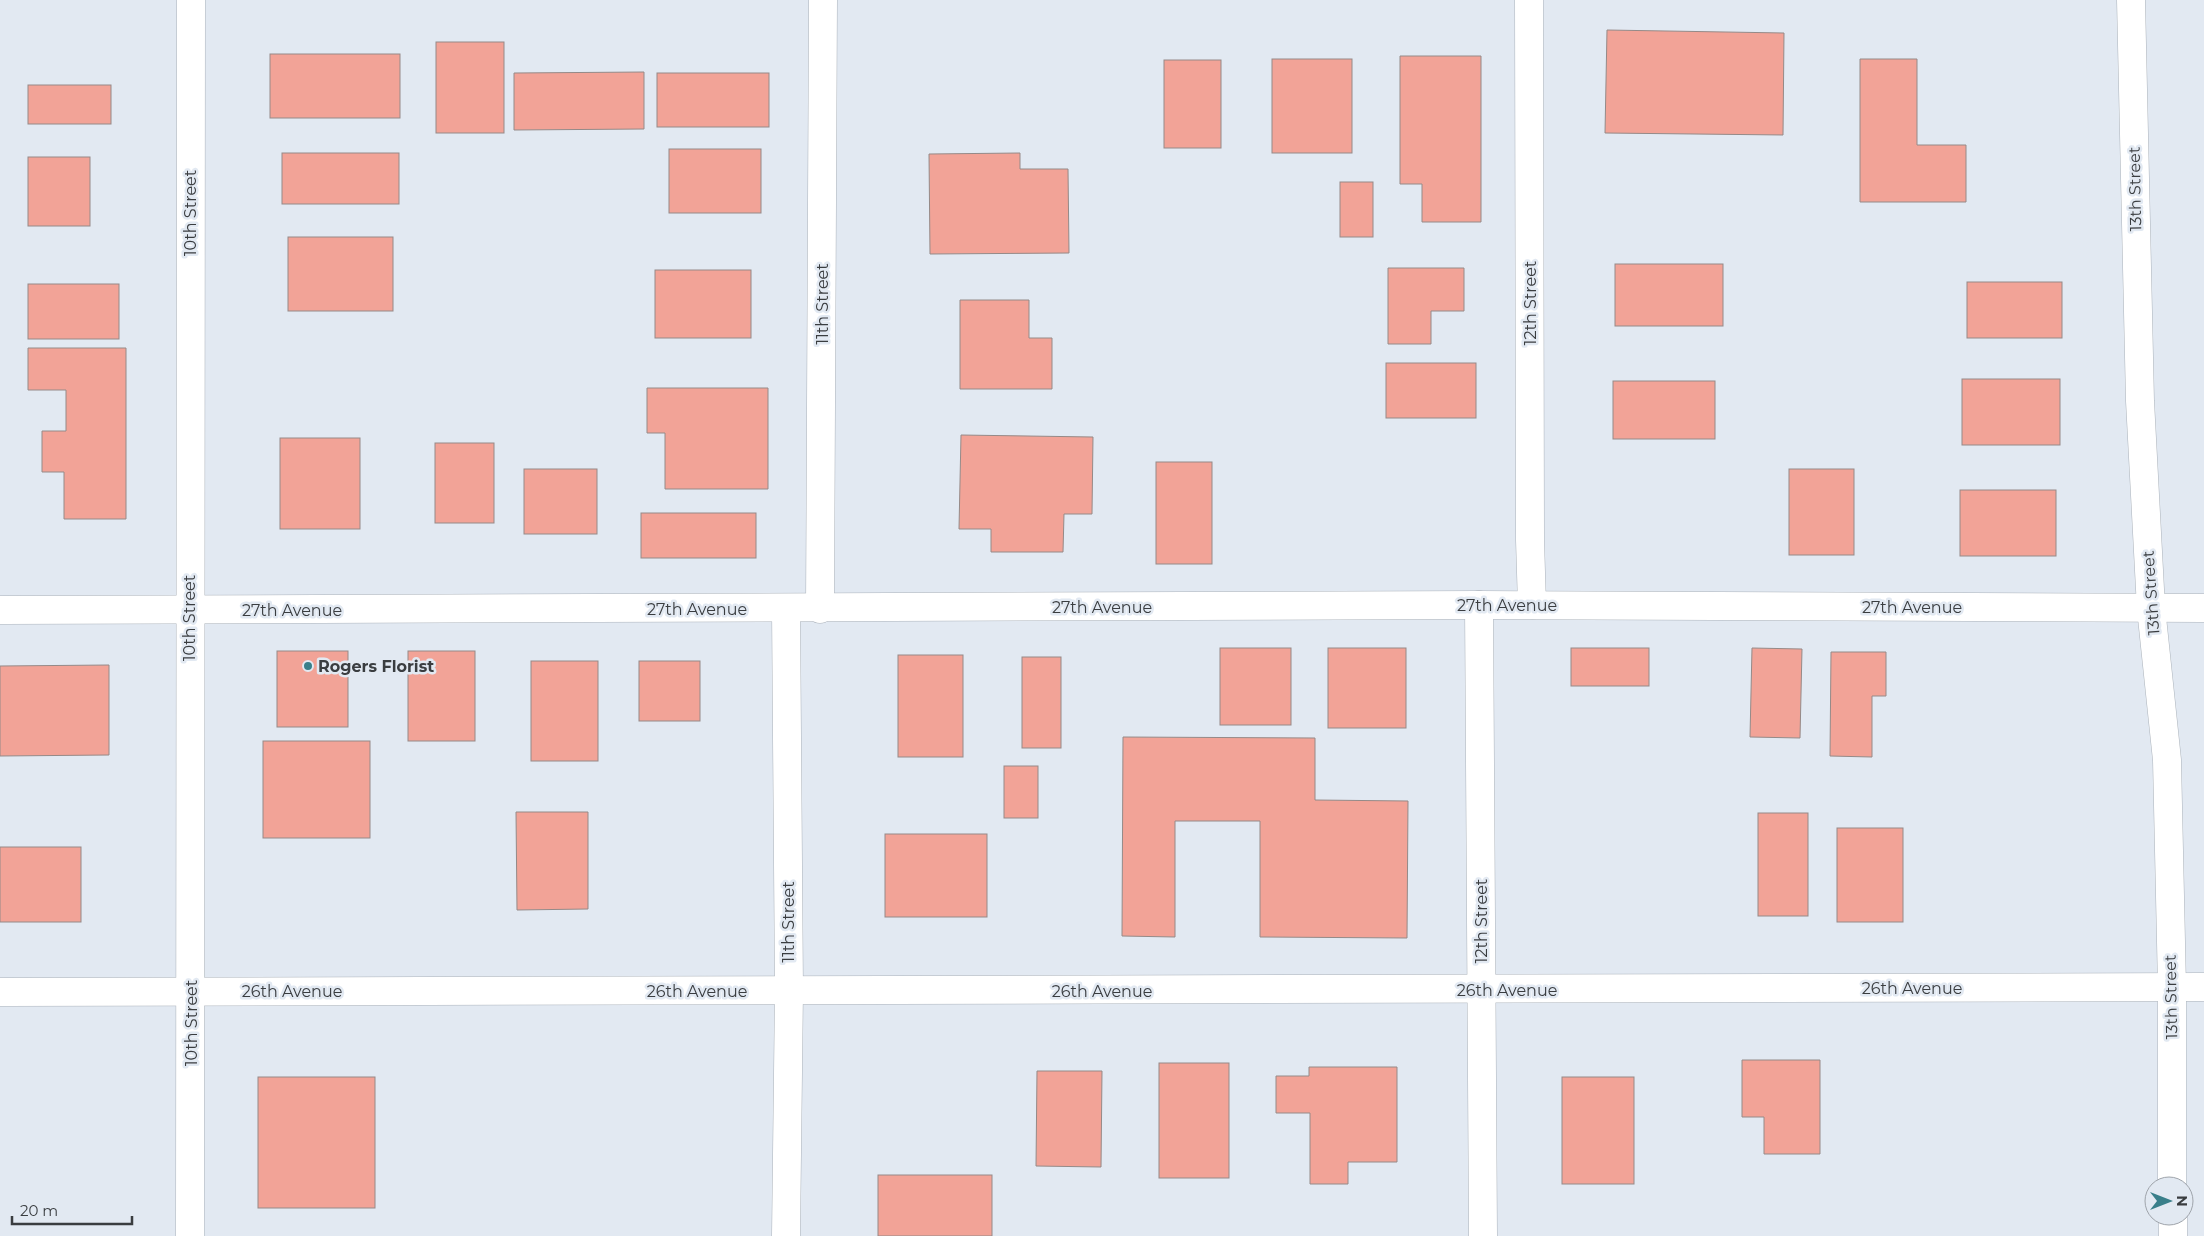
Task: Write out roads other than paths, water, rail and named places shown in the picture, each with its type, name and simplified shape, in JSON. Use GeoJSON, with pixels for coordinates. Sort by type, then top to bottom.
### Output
{"type":"FeatureCollection","features":[{"type":"Feature","properties":{"kind":"street","name":"10th Street"},"geometry":{"type":"LineString","coordinates":[[190,1236],[189,610],[191,0]]}},
{"type":"Feature","properties":{"kind":"street","name":"11th Street"},"geometry":{"type":"LineString","coordinates":[[820,608],[823,0]]}},
{"type":"Feature","properties":{"kind":"street","name":"12th Street"},"geometry":{"type":"LineString","coordinates":[[1529,0],[1530,520],[1532,605]]}},
{"type":"Feature","properties":{"kind":"street","name":"13th Street"},"geometry":{"type":"LineString","coordinates":[[2131,0],[2140,401],[2151,608],[2167,760],[2172,988],[2172,1176]]}},
{"type":"Feature","properties":{"kind":"street","name":"27th Avenue"},"geometry":{"type":"LineString","coordinates":[[0,610],[1479,605],[2204,608]]}},
{"type":"Feature","properties":{"kind":"street","name":"12th Street"},"geometry":{"type":"LineString","coordinates":[[1479,605],[1483,1236]]}},
{"type":"Feature","properties":{"kind":"street","name":"11th Street"},"geometry":{"type":"LineString","coordinates":[[786,608],[788,991],[786,1236]]}},
{"type":"Feature","properties":{"kind":"street","name":"26th Avenue"},"geometry":{"type":"LineString","coordinates":[[0,992],[2204,987]]}},
{"type":"Feature","properties":{"kind":"place","name":"Rogers Florist"},"geometry":{"type":"Point","coordinates":[308,666]}}]}
